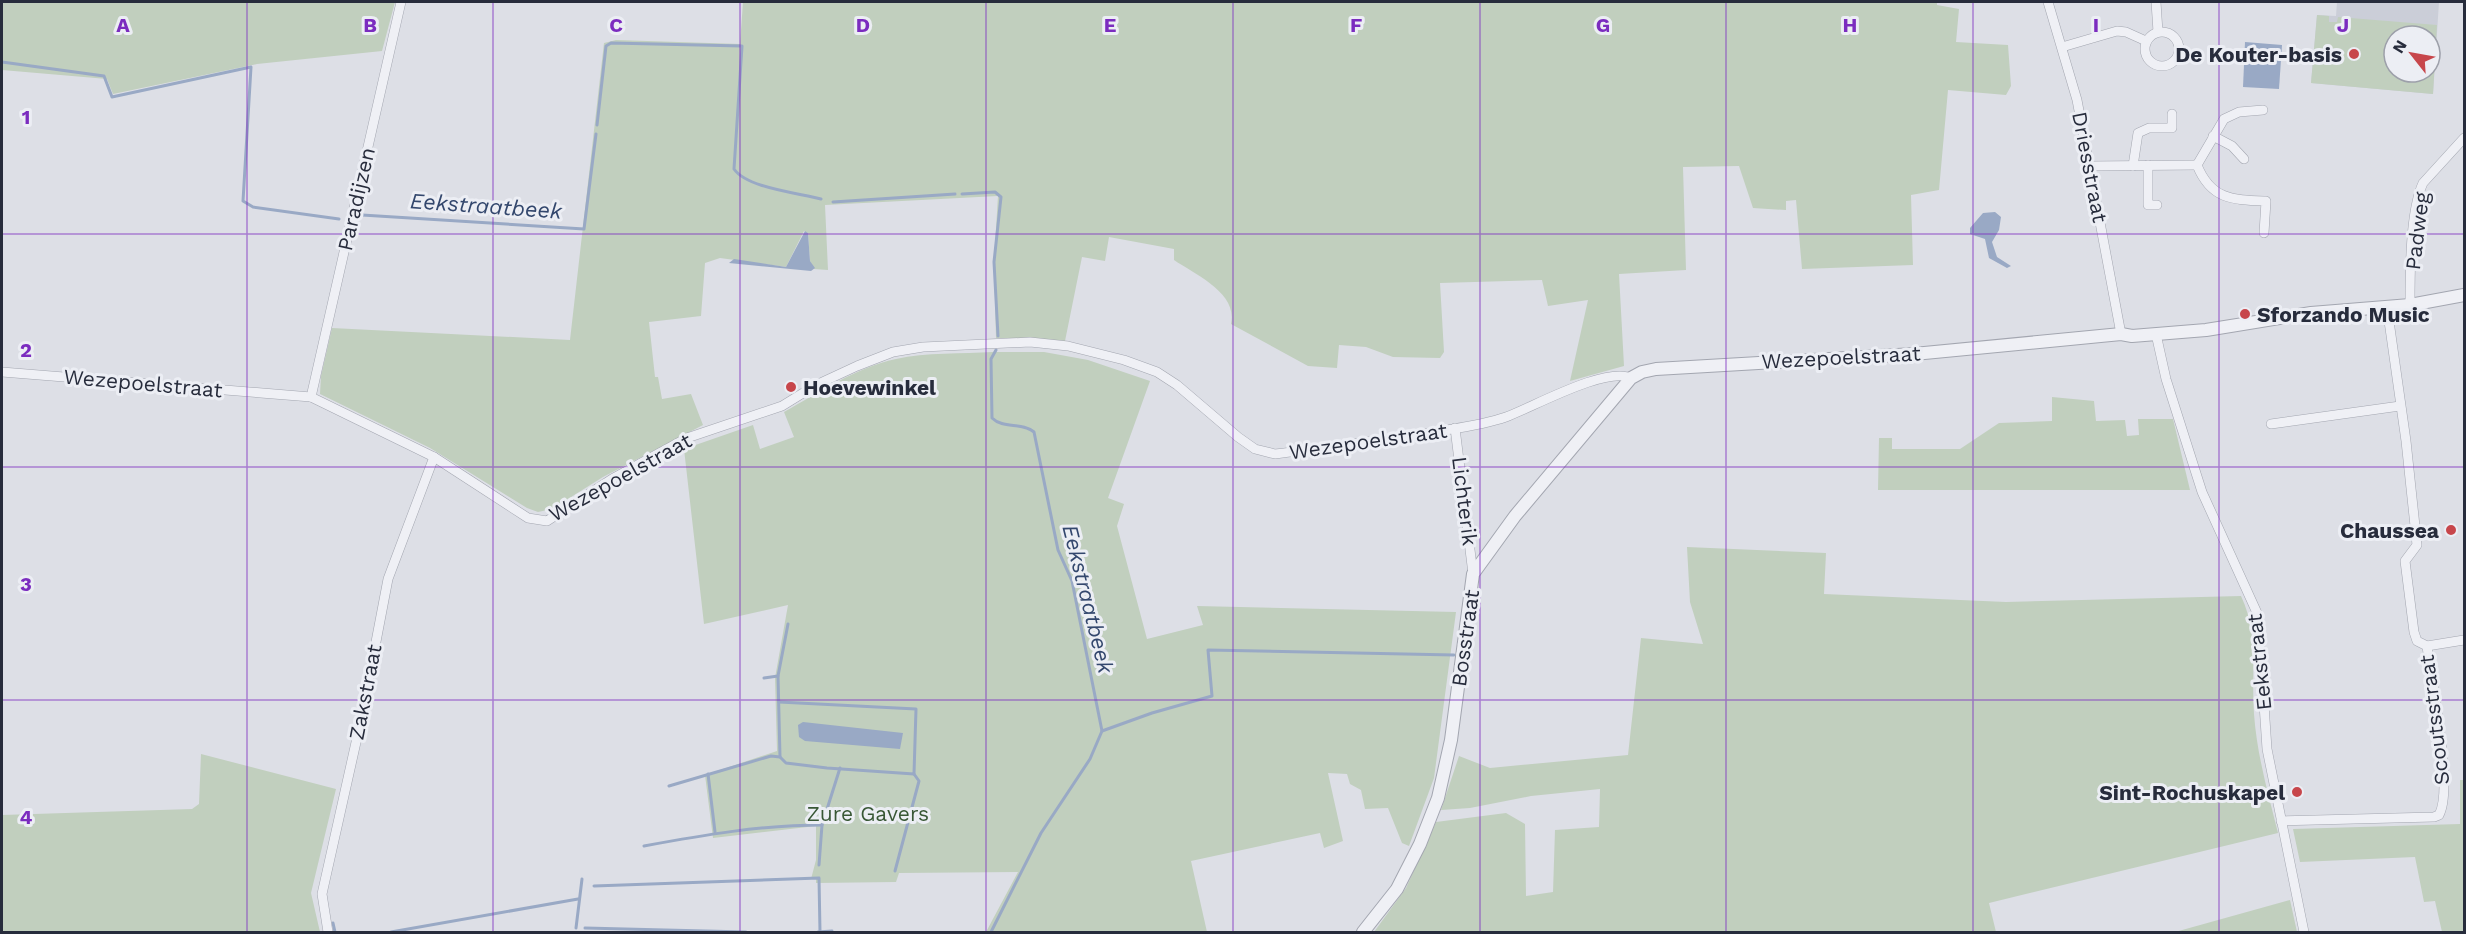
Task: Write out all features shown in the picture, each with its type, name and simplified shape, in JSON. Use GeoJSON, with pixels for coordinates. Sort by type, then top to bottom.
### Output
{"type":"FeatureCollection","features":[{"type":"Feature","properties":{"kind":"street","name":"Paradijzen"},"geometry":{"type":"LineString","coordinates":[[311,397],[401,2]]}},
{"type":"Feature","properties":{"kind":"street","name":"Driesstraat"},"geometry":{"type":"LineString","coordinates":[[2048,2],[2078,100],[2121,334]]}},
{"type":"Feature","properties":{"kind":"street"},"geometry":{"type":"LineString","coordinates":[[2156,2],[2158,32]]}},
{"type":"Feature","properties":{"kind":"street"},"geometry":{"type":"LineString","coordinates":[[2062,47],[2117,31],[2126,32],[2146,41]]}},
{"type":"Feature","properties":{"kind":"street"},"geometry":{"type":"LineString","coordinates":[[2158,32],[2171,35],[2177,41],[2178,52],[2175,61],[2167,65],[2152,64],[2144,51],[2146,41],[2158,32]]}},
{"type":"Feature","properties":{"kind":"street"},"geometry":{"type":"LineString","coordinates":[[2197,165],[2224,119],[2231,114],[2263,110]]}},
{"type":"Feature","properties":{"kind":"street"},"geometry":{"type":"LineString","coordinates":[[2133,166],[2138,133],[2149,128],[2172,132],[2172,114]]}},
{"type":"Feature","properties":{"kind":"street"},"geometry":{"type":"LineString","coordinates":[[2213,136],[2232,146],[2244,159]]}},
{"type":"Feature","properties":{"kind":"street","name":"Padweg"},"geometry":{"type":"LineString","coordinates":[[2410,305],[2412,243],[2419,191],[2422,183],[2464,138]]}},
{"type":"Feature","properties":{"kind":"street"},"geometry":{"type":"LineString","coordinates":[[2137,206],[2152,205],[2148,165]]}},
{"type":"Feature","properties":{"kind":"street"},"geometry":{"type":"LineString","coordinates":[[2090,166],[2197,165]]}},
{"type":"Feature","properties":{"kind":"street"},"geometry":{"type":"LineString","coordinates":[[2197,165],[2202,176],[2225,198],[2266,201],[2264,233]]}},
{"type":"Feature","properties":{"kind":"street","name":"Wezepoelstraat"},"geometry":{"type":"LineString","coordinates":[[2,372],[311,397],[434,457],[528,518],[547,520],[612,479],[687,438],[783,406],[816,385],[893,352],[923,347],[1030,342],[1068,346],[1157,372],[1177,385],[1255,449],[1275,454],[1455,428],[1506,416],[1572,388],[1607,377],[1620,375],[1631,378],[1641,372],[1656,369],[1914,354],[2121,334],[2206,330],[2312,313],[2410,305],[2464,295]]}},
{"type":"Feature","properties":{"kind":"street","name":"Scoutsstraat"},"geometry":{"type":"LineString","coordinates":[[2281,821],[2439,815],[2444,805],[2441,746],[2427,646],[2417,641],[2414,632],[2405,561],[2417,545],[2387,307]]}},
{"type":"Feature","properties":{"kind":"street","name":"Eekstraat"},"geometry":{"type":"LineString","coordinates":[[2156,334],[2166,379],[2202,492],[2258,615],[2267,749],[2304,933]]}},
{"type":"Feature","properties":{"kind":"street","name":"Bosstraat"},"geometry":{"type":"LineString","coordinates":[[1364,933],[1397,889],[1420,844],[1438,798],[1451,740],[1473,574],[1515,516],[1631,378]]}},
{"type":"Feature","properties":{"kind":"street"},"geometry":{"type":"LineString","coordinates":[[2271,424],[2400,406]]}},
{"type":"Feature","properties":{"kind":"street","name":"Lichterik"},"geometry":{"type":"LineString","coordinates":[[1455,428],[1473,574]]}},
{"type":"Feature","properties":{"kind":"street","name":"Zakstraat"},"geometry":{"type":"LineString","coordinates":[[328,933],[322,894],[361,720],[388,579],[434,457]]}},
{"type":"Feature","properties":{"kind":"street"},"geometry":{"type":"LineString","coordinates":[[2427,646],[2464,640]]}},
{"type":"Feature","properties":{"kind":"shaded area","name":"De Kouter-basis"},"geometry":{"type":"Polygon","coordinates":[[[2337,2],[2439,2],[2438,24],[2382,24],[2382,84],[2434,84],[2433,94],[2311,83],[2317,15],[2336,16],[2337,2]]]}},
{"type":"Feature","properties":{"kind":"green space"},"geometry":{"type":"Polygon","coordinates":[[[2,2],[395,2],[382,51],[257,64],[113,94],[107,79],[2,70],[2,2]]]}},
{"type":"Feature","properties":{"kind":"green space"},"geometry":{"type":"Polygon","coordinates":[[[743,2],[1937,2],[1937,5],[1959,9],[1956,42],[2008,45],[2011,86],[2006,95],[1948,90],[1939,190],[1911,195],[1913,265],[1802,269],[1796,200],[1786,201],[1786,210],[1753,208],[1739,166],[1683,167],[1686,270],[1619,274],[1624,366],[1570,381],[1588,300],[1548,306],[1542,280],[1440,283],[1444,352],[1440,358],[1393,357],[1366,347],[1339,345],[1337,368],[1308,366],[1231,324],[1228,303],[1222,294],[1204,279],[1174,260],[1174,249],[1109,237],[1105,261],[1082,257],[1065,341],[996,338],[994,262],[998,196],[825,205],[828,270],[814,269],[810,261],[808,233],[804,231],[786,267],[720,258],[705,263],[701,316],[649,322],[655,377],[658,377],[662,399],[691,394],[703,425],[603,477],[552,509],[538,512],[527,508],[430,448],[320,394],[321,376],[332,328],[570,340],[604,43],[616,40],[740,44],[743,2]]]}},
{"type":"Feature","properties":{"kind":"green space"},"geometry":{"type":"Polygon","coordinates":[[[2317,15],[2329,16],[2329,22],[2337,22],[2338,17],[2425,24],[2382,24],[2382,84],[2434,84],[2433,94],[2311,83],[2317,15]]]}},
{"type":"Feature","properties":{"kind":"green space","name":"Zure Gavers"},"geometry":{"type":"Polygon","coordinates":[[[1044,352],[1088,360],[1150,381],[1108,498],[1124,504],[1117,526],[1147,639],[1203,625],[1197,606],[1456,612],[1434,778],[1409,846],[1402,843],[1388,808],[1365,809],[1361,790],[1350,784],[1347,774],[1328,773],[1343,841],[1324,848],[1320,833],[1191,861],[1207,932],[986,932],[1018,872],[899,873],[896,882],[816,883],[816,879],[811,879],[816,860],[816,826],[713,838],[705,775],[777,751],[775,678],[788,605],[704,624],[684,449],[753,425],[760,449],[794,437],[784,412],[838,381],[881,363],[919,355],[1044,352]]]}},
{"type":"Feature","properties":{"kind":"green space"},"geometry":{"type":"Polygon","coordinates":[[[2052,397],[2094,401],[2096,421],[2125,420],[2127,436],[2139,435],[2138,419],[2173,419],[2190,490],[1878,490],[1879,438],[1892,438],[1892,449],[1960,449],[1999,423],[2052,421],[2052,397]]]}},
{"type":"Feature","properties":{"kind":"green space"},"geometry":{"type":"Polygon","coordinates":[[[1687,547],[1826,553],[1824,594],[2006,602],[2241,596],[2247,610],[2252,639],[2253,699],[2258,744],[2278,833],[1989,903],[1996,932],[1374,932],[1406,888],[1436,822],[1506,813],[1525,824],[1526,896],[1553,892],[1555,830],[1599,827],[1600,789],[1531,796],[1470,808],[1441,810],[1459,756],[1490,768],[1628,755],[1641,638],[1703,644],[1690,602],[1687,547]]]}},
{"type":"Feature","properties":{"kind":"green space"},"geometry":{"type":"Polygon","coordinates":[[[201,754],[336,789],[311,893],[320,932],[2,932],[2,815],[192,809],[199,804],[201,754]]]}},
{"type":"Feature","properties":{"kind":"green space"},"geometry":{"type":"Polygon","coordinates":[[[2460,780],[2464,780],[2464,932],[2442,932],[2435,901],[2424,902],[2415,857],[2300,862],[2293,829],[2460,824],[2460,780]]]}},
{"type":"Feature","properties":{"kind":"green space"},"geometry":{"type":"Polygon","coordinates":[[[2290,900],[2297,932],[2175,932],[2290,900]]]}},
{"type":"Feature","properties":{"kind":"water"},"geometry":{"type":"Polygon","coordinates":[[[2245,42],[2282,45],[2279,89],[2243,87],[2245,42]]]}},
{"type":"Feature","properties":{"kind":"water"},"geometry":{"type":"Polygon","coordinates":[[[1995,212],[2001,217],[1999,230],[1992,242],[1997,257],[2011,266],[2007,268],[1989,258],[1985,239],[1970,234],[1970,228],[1983,213],[1995,212]]]}},
{"type":"Feature","properties":{"kind":"water"},"geometry":{"type":"Polygon","coordinates":[[[805,231],[808,233],[810,261],[815,268],[811,271],[729,263],[734,259],[786,267],[805,231]]]}},
{"type":"Feature","properties":{"kind":"water"},"geometry":{"type":"Polygon","coordinates":[[[803,722],[903,733],[900,749],[805,741],[799,737],[798,725],[803,722]]]}},
{"type":"Feature","properties":{"kind":"waterway","name":"Eekstraatbeek"},"geometry":{"type":"LineString","coordinates":[[597,125],[606,46],[611,43],[742,46],[734,169],[750,181],[761,185],[821,199]]}},
{"type":"Feature","properties":{"kind":"waterway","name":"Eekstraatbeek"},"geometry":{"type":"LineString","coordinates":[[2,62],[104,76],[112,97],[251,67],[243,201],[253,207],[339,219]]}},
{"type":"Feature","properties":{"kind":"waterway","name":"Eekstraatbeek"},"geometry":{"type":"LineString","coordinates":[[362,215],[584,229],[596,134]]}},
{"type":"Feature","properties":{"kind":"waterway","name":"Eekstraatbeek"},"geometry":{"type":"LineString","coordinates":[[962,194],[995,192],[1001,197],[994,262],[998,336]]}},
{"type":"Feature","properties":{"kind":"waterway","name":"Eekstraatbeek"},"geometry":{"type":"LineString","coordinates":[[833,202],[955,194]]}},
{"type":"Feature","properties":{"kind":"waterway","name":"Eekstraatbeek"},"geometry":{"type":"LineString","coordinates":[[991,932],[1041,833],[1090,759],[1102,731],[1072,581],[1058,550],[1034,432],[992,418],[991,359],[996,350]]}},
{"type":"Feature","properties":{"kind":"waterway"},"geometry":{"type":"LineString","coordinates":[[780,757],[778,676],[788,624]]}},
{"type":"Feature","properties":{"kind":"waterway"},"geometry":{"type":"LineString","coordinates":[[1102,731],[1152,713],[1212,696],[1208,650],[1454,655]]}},
{"type":"Feature","properties":{"kind":"waterway"},"geometry":{"type":"LineString","coordinates":[[764,678],[778,676]]}},
{"type":"Feature","properties":{"kind":"waterway"},"geometry":{"type":"LineString","coordinates":[[669,786],[771,756],[780,757],[786,763],[914,774],[916,709],[779,702]]}},
{"type":"Feature","properties":{"kind":"waterway"},"geometry":{"type":"LineString","coordinates":[[819,865],[822,825],[840,768]]}},
{"type":"Feature","properties":{"kind":"waterway"},"geometry":{"type":"LineString","coordinates":[[708,774],[715,832]]}},
{"type":"Feature","properties":{"kind":"waterway"},"geometry":{"type":"LineString","coordinates":[[895,871],[919,781],[914,774]]}},
{"type":"Feature","properties":{"kind":"waterway"},"geometry":{"type":"LineString","coordinates":[[644,846],[755,829],[822,825]]}},
{"type":"Feature","properties":{"kind":"waterway"},"geometry":{"type":"LineString","coordinates":[[594,886],[819,878],[820,932]]}},
{"type":"Feature","properties":{"kind":"waterway"},"geometry":{"type":"LineString","coordinates":[[576,928],[582,879]]}},
{"type":"Feature","properties":{"kind":"waterway"},"geometry":{"type":"LineString","coordinates":[[391,932],[578,899]]}},
{"type":"Feature","properties":{"kind":"waterway"},"geometry":{"type":"LineString","coordinates":[[333,923],[335,932]]}},
{"type":"Feature","properties":{"kind":"waterway"},"geometry":{"type":"LineString","coordinates":[[585,928],[746,932]]}},
{"type":"Feature","properties":{"kind":"waterway"},"geometry":{"type":"LineString","coordinates":[[818,932],[832,931]]}},
{"type":"Feature","properties":{"kind":"place","name":"De Kouter-basis"},"geometry":{"type":"Point","coordinates":[2354,54]}},
{"type":"Feature","properties":{"kind":"place","name":"Sforzando Music"},"geometry":{"type":"Point","coordinates":[2245,314]}},
{"type":"Feature","properties":{"kind":"place","name":"Hoevewinkel"},"geometry":{"type":"Point","coordinates":[791,387]}},
{"type":"Feature","properties":{"kind":"place","name":"Chaussea"},"geometry":{"type":"Point","coordinates":[2451,530]}},
{"type":"Feature","properties":{"kind":"place","name":"Sint-Rochuskapel"},"geometry":{"type":"Point","coordinates":[2297,792]}}]}
